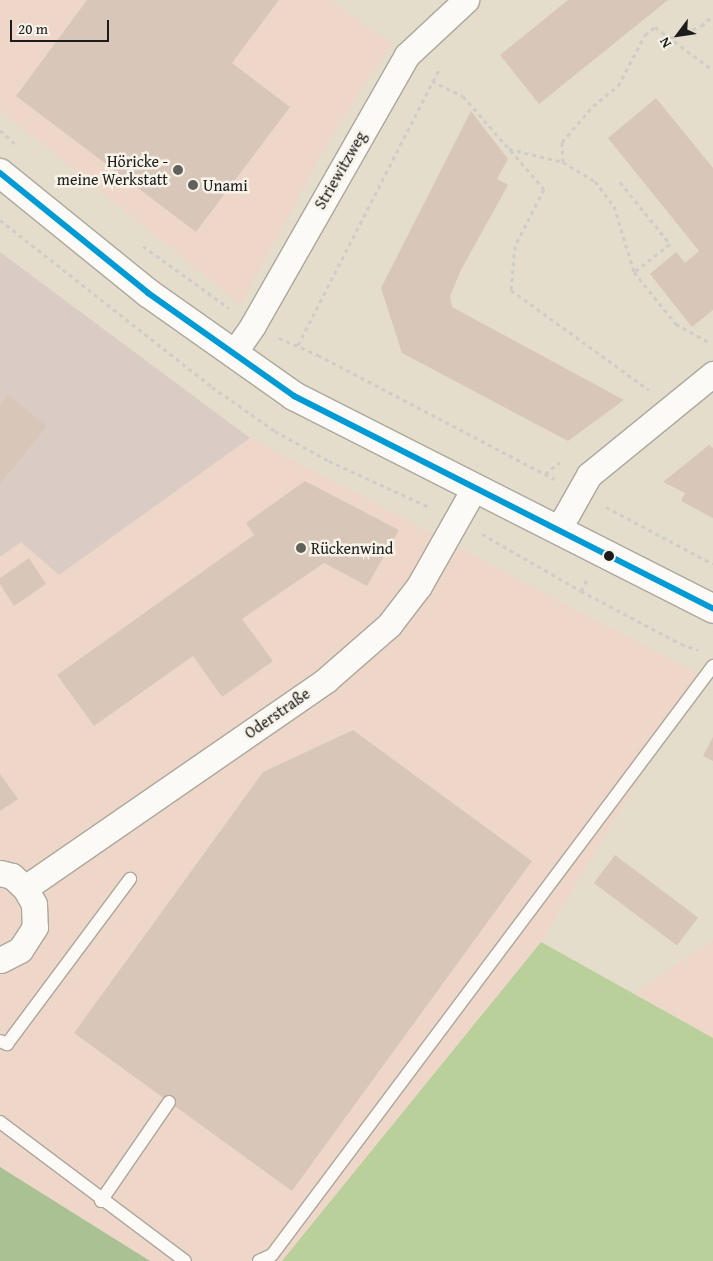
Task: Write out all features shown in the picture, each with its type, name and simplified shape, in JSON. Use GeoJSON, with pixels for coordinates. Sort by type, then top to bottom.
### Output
{"type":"FeatureCollection","features":[{"type":"Feature","properties":{"kind":"main road"},"geometry":{"type":"LineString","coordinates":[[0,173],[148,292],[294,396],[713,610]]}},
{"type":"Feature","properties":{"kind":"street","name":"Striewitzweg"},"geometry":{"type":"LineString","coordinates":[[233,354],[253,325],[407,54],[466,0]]}},
{"type":"Feature","properties":{"kind":"street"},"geometry":{"type":"LineString","coordinates":[[558,530],[589,474],[713,374]]}},
{"type":"Feature","properties":{"kind":"street","name":"Oderstraße"},"geometry":{"type":"LineString","coordinates":[[25,888],[326,680],[389,625],[419,586],[475,487]]}},
{"type":"Feature","properties":{"kind":"street"},"geometry":{"type":"LineString","coordinates":[[0,873],[12,876],[25,888],[34,904],[35,927],[20,950],[0,960]]}},
{"type":"Feature","properties":{"kind":"lane"},"geometry":{"type":"LineString","coordinates":[[259,1261],[272,1255],[713,666]]}},
{"type":"Feature","properties":{"kind":"lane"},"geometry":{"type":"LineString","coordinates":[[0,1041],[7,1044],[130,879]]}},
{"type":"Feature","properties":{"kind":"lane"},"geometry":{"type":"LineString","coordinates":[[101,1201],[168,1102]]}},
{"type":"Feature","properties":{"kind":"lane"},"geometry":{"type":"LineString","coordinates":[[0,1122],[101,1201],[185,1261]]}},
{"type":"Feature","properties":{"kind":"path"},"geometry":{"type":"LineString","coordinates":[[670,38],[701,26],[713,16]]}},
{"type":"Feature","properties":{"kind":"path"},"geometry":{"type":"LineString","coordinates":[[563,162],[562,142],[593,106],[618,86],[645,35],[655,27],[713,70]]}},
{"type":"Feature","properties":{"kind":"path"},"geometry":{"type":"LineString","coordinates":[[444,58],[298,345],[713,564]]}},
{"type":"Feature","properties":{"kind":"path"},"geometry":{"type":"LineString","coordinates":[[432,81],[463,96],[544,189],[515,246],[511,290],[649,390]]}},
{"type":"Feature","properties":{"kind":"path"},"geometry":{"type":"LineString","coordinates":[[0,130],[21,149]]}},
{"type":"Feature","properties":{"kind":"path"},"geometry":{"type":"LineString","coordinates":[[508,149],[563,162],[595,181],[614,206],[634,272],[676,324],[709,342]]}},
{"type":"Feature","properties":{"kind":"path"},"geometry":{"type":"LineString","coordinates":[[620,182],[670,244],[634,272]]}},
{"type":"Feature","properties":{"kind":"path"},"geometry":{"type":"LineString","coordinates":[[0,220],[212,387],[275,431],[329,461],[456,519],[681,644],[705,652]]}},
{"type":"Feature","properties":{"kind":"path"},"geometry":{"type":"LineString","coordinates":[[138,242],[253,325]]}},
{"type":"Feature","properties":{"kind":"shaded area"},"geometry":{"type":"Polygon","coordinates":[[[0,0],[331,0],[392,44],[332,135],[241,305],[0,110],[0,0]]]}},
{"type":"Feature","properties":{"kind":"shaded area"},"geometry":{"type":"Polygon","coordinates":[[[0,252],[250,438],[59,575],[21,542],[0,557],[0,252]]]}},
{"type":"Feature","properties":{"kind":"shaded area"},"geometry":{"type":"Polygon","coordinates":[[[248,436],[702,676],[541,942],[282,1261],[150,1261],[0,1167],[0,557],[21,542],[248,436]]]}},
{"type":"Feature","properties":{"kind":"shaded area"},"geometry":{"type":"Polygon","coordinates":[[[713,939],[713,1038],[634,993],[713,939]]]}},
{"type":"Feature","properties":{"kind":"green space"},"geometry":{"type":"Polygon","coordinates":[[[541,942],[713,1038],[713,1261],[282,1261],[541,942]]]}},
{"type":"Feature","properties":{"kind":"green space"},"geometry":{"type":"Polygon","coordinates":[[[0,1167],[150,1261],[0,1261],[0,1167]]]}},
{"type":"Feature","properties":{"kind":"building","name":"Höricke - meine Werkstatt"},"geometry":{"type":"Polygon","coordinates":[[[87,0],[279,0],[232,63],[290,107],[196,232],[16,96],[87,0]]]}},
{"type":"Feature","properties":{"kind":"building"},"geometry":{"type":"Polygon","coordinates":[[[568,0],[668,0],[539,104],[500,55],[568,0]]]}},
{"type":"Feature","properties":{"kind":"building"},"geometry":{"type":"Polygon","coordinates":[[[656,98],[713,168],[713,310],[692,327],[650,274],[676,252],[685,263],[699,251],[608,138],[656,98]]]}},
{"type":"Feature","properties":{"kind":"building"},"geometry":{"type":"Polygon","coordinates":[[[471,111],[508,159],[497,179],[508,185],[461,270],[450,296],[452,307],[624,400],[568,441],[402,353],[381,288],[471,111]]]}},
{"type":"Feature","properties":{"kind":"building"},"geometry":{"type":"Polygon","coordinates":[[[8,395],[47,426],[0,484],[0,404],[8,395]]]}},
{"type":"Feature","properties":{"kind":"building"},"geometry":{"type":"Polygon","coordinates":[[[709,445],[713,448],[713,518],[681,501],[685,493],[663,482],[709,445]]]}},
{"type":"Feature","properties":{"kind":"building"},"geometry":{"type":"Polygon","coordinates":[[[305,481],[399,530],[367,586],[324,563],[242,619],[273,661],[222,697],[193,656],[94,726],[57,675],[254,535],[246,523],[305,481]]]}},
{"type":"Feature","properties":{"kind":"building"},"geometry":{"type":"Polygon","coordinates":[[[29,558],[46,584],[14,606],[0,584],[0,578],[29,558]]]}},
{"type":"Feature","properties":{"kind":"building"},"geometry":{"type":"Polygon","coordinates":[[[353,730],[532,861],[292,1191],[74,1033],[263,772],[353,730]]]}},
{"type":"Feature","properties":{"kind":"building"},"geometry":{"type":"Polygon","coordinates":[[[713,737],[713,761],[703,756],[713,737]]]}},
{"type":"Feature","properties":{"kind":"building"},"geometry":{"type":"Polygon","coordinates":[[[0,774],[18,799],[0,811],[0,774]]]}},
{"type":"Feature","properties":{"kind":"building"},"geometry":{"type":"Polygon","coordinates":[[[615,855],[698,918],[677,946],[594,883],[615,855]]]}},
{"type":"Feature","properties":{"kind":"transit line"},"geometry":{"type":"LineString","coordinates":[[0,173],[148,293],[294,396],[713,609]]}},
{"type":"Feature","properties":{"kind":"place","name":"Höricke - meine Werkstatt"},"geometry":{"type":"Point","coordinates":[178,170]}},
{"type":"Feature","properties":{"kind":"place","name":"Unami"},"geometry":{"type":"Point","coordinates":[193,185]}},
{"type":"Feature","properties":{"kind":"place","name":"Rückenwind"},"geometry":{"type":"Point","coordinates":[301,548]}}]}
